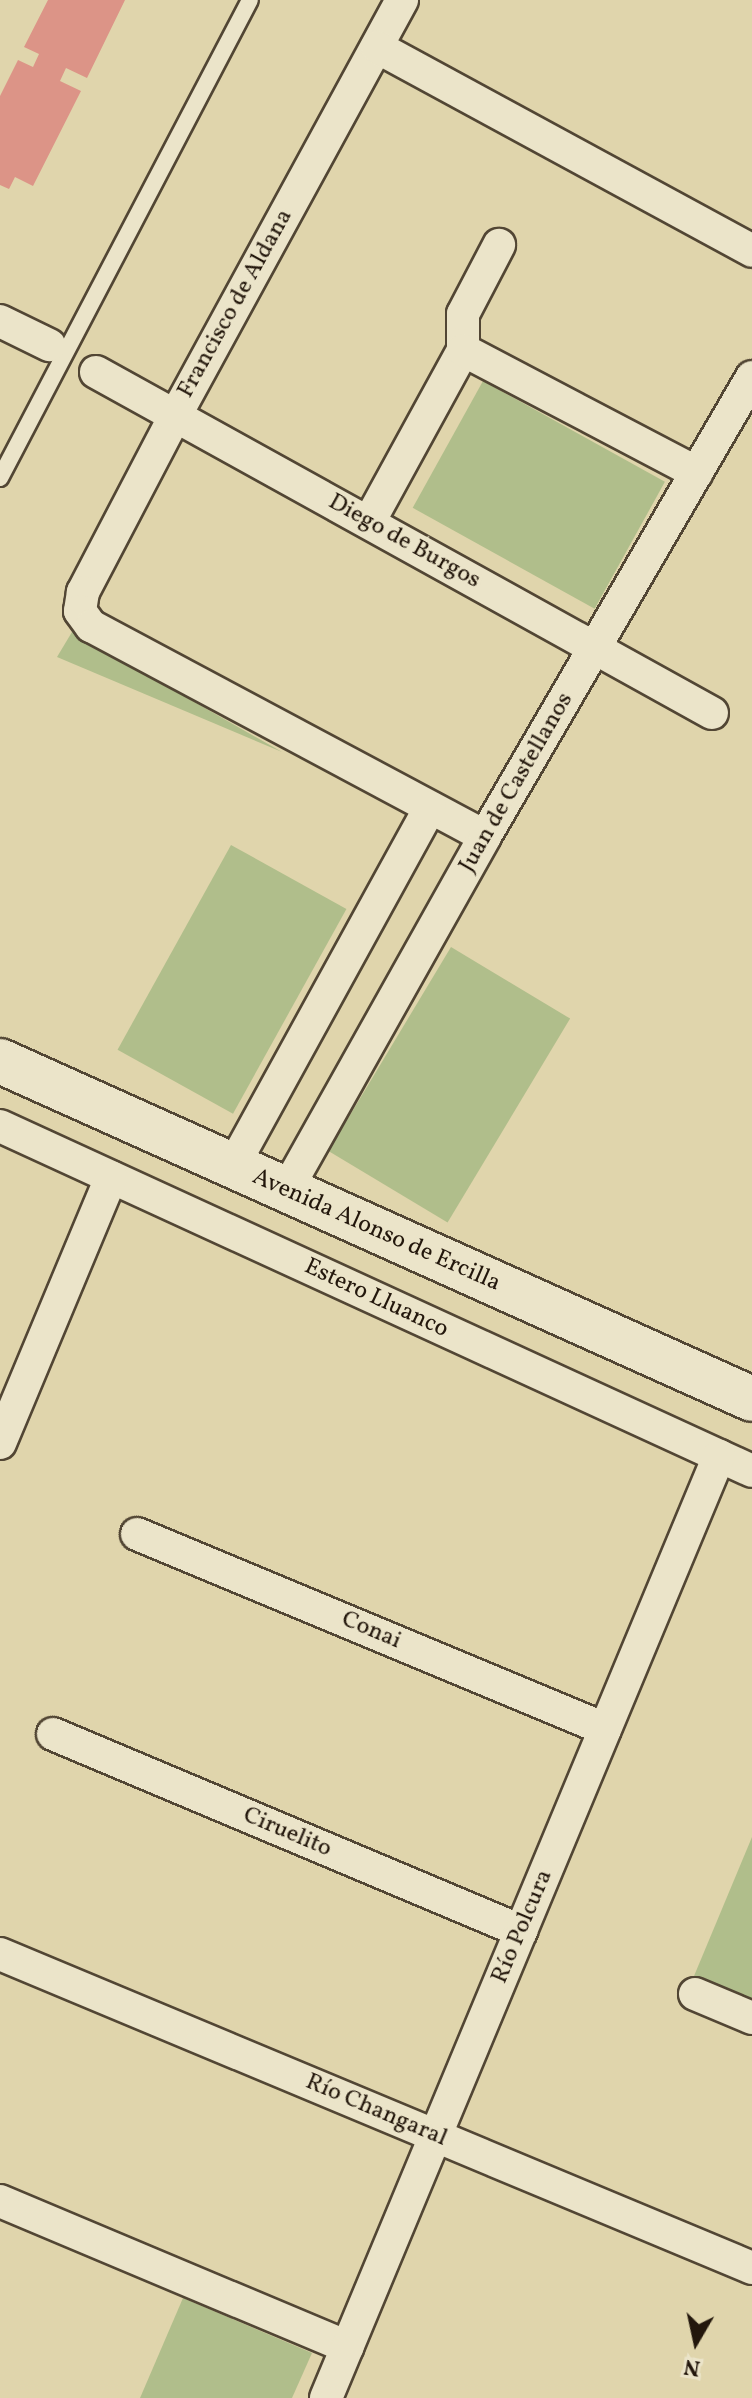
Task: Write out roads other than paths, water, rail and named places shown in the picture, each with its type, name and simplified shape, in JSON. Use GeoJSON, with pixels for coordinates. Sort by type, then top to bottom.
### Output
{"type":"FeatureCollection","features":[{"type":"Feature","properties":{"kind":"main road","name":"Avenida Alonso de Ercilla"},"geometry":{"type":"LineString","coordinates":[[0,1061],[752,1399]]}},
{"type":"Feature","properties":{"kind":"street","name":"Francisco de Aldana"},"geometry":{"type":"LineString","coordinates":[[402,0],[175,416],[83,592],[80,611],[91,626],[430,807]]}},
{"type":"Feature","properties":{"kind":"street"},"geometry":{"type":"LineString","coordinates":[[377,47],[752,251]]}},
{"type":"Feature","properties":{"kind":"street"},"geometry":{"type":"LineString","coordinates":[[369,522],[463,350],[463,314],[499,245]]}},
{"type":"Feature","properties":{"kind":"street"},"geometry":{"type":"LineString","coordinates":[[0,321],[49,345]]}},
{"type":"Feature","properties":{"kind":"street"},"geometry":{"type":"LineString","coordinates":[[463,350],[697,473]]}},
{"type":"Feature","properties":{"kind":"street","name":"Diego de Burgos"},"geometry":{"type":"LineString","coordinates":[[96,372],[712,713]]}},
{"type":"Feature","properties":{"kind":"street","name":"Juan de Castellanos"},"geometry":{"type":"LineString","coordinates":[[286,1191],[485,836],[752,377]]}},
{"type":"Feature","properties":{"kind":"street"},"geometry":{"type":"LineString","coordinates":[[233,1166],[430,807],[485,836]]}},
{"type":"Feature","properties":{"kind":"street","name":"Estero Lluanco"},"geometry":{"type":"LineString","coordinates":[[0,1126],[752,1471]]}},
{"type":"Feature","properties":{"kind":"street"},"geometry":{"type":"LineString","coordinates":[[0,1443],[12,1380],[111,1177]]}},
{"type":"Feature","properties":{"kind":"street","name":"Río Polcura"},"geometry":{"type":"LineString","coordinates":[[326,2398],[719,1456]]}},
{"type":"Feature","properties":{"kind":"street","name":"Conai"},"geometry":{"type":"LineString","coordinates":[[137,1534],[605,1729]]}},
{"type":"Feature","properties":{"kind":"street","name":"Ciruelito"},"geometry":{"type":"LineString","coordinates":[[53,1734],[521,1931]]}},
{"type":"Feature","properties":{"kind":"street","name":"Río Changaral"},"geometry":{"type":"LineString","coordinates":[[0,1954],[752,2268]]}},
{"type":"Feature","properties":{"kind":"street"},"geometry":{"type":"LineString","coordinates":[[695,1994],[752,2018]]}},
{"type":"Feature","properties":{"kind":"street"},"geometry":{"type":"LineString","coordinates":[[0,2201],[348,2347]]}},
{"type":"Feature","properties":{"kind":"lane"},"geometry":{"type":"LineString","coordinates":[[0,478],[250,0]]}}]}
